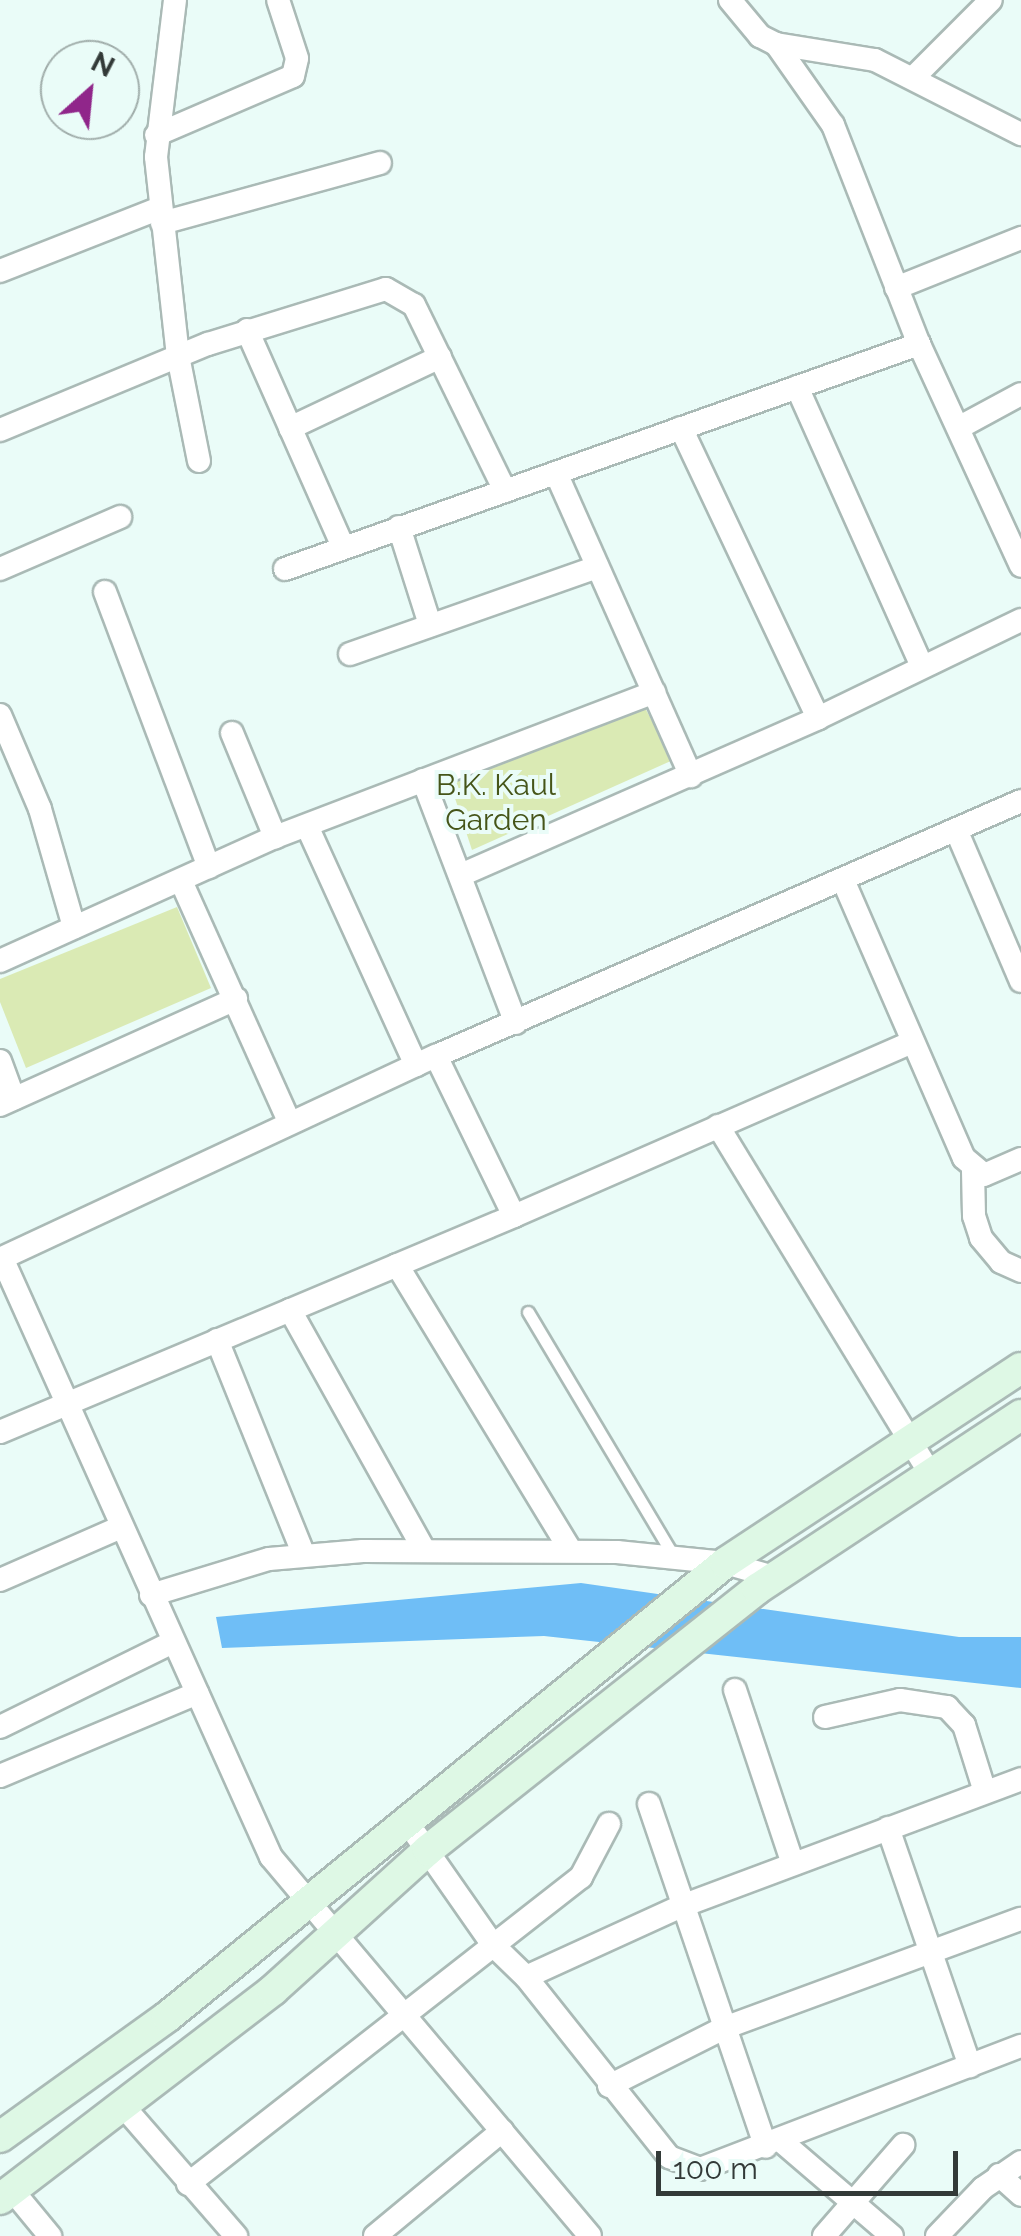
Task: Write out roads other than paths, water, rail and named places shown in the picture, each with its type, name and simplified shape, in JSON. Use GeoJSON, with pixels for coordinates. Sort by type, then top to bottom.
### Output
{"type":"FeatureCollection","features":[{"type":"Feature","properties":{"kind":"street"},"geometry":{"type":"LineString","coordinates":[[175,0],[156,135],[178,356],[198,461]]}},
{"type":"Feature","properties":{"kind":"street"},"geometry":{"type":"LineString","coordinates":[[156,135],[293,76],[297,58],[278,0]]}},
{"type":"Feature","properties":{"kind":"street"},"geometry":{"type":"LineString","coordinates":[[730,0],[760,36],[776,44],[853,52],[914,76],[1021,134]]}},
{"type":"Feature","properties":{"kind":"street"},"geometry":{"type":"LineString","coordinates":[[914,76],[991,0]]}},
{"type":"Feature","properties":{"kind":"street"},"geometry":{"type":"LineString","coordinates":[[776,44],[833,125],[919,344],[1021,566]]}},
{"type":"Feature","properties":{"kind":"street"},"geometry":{"type":"LineString","coordinates":[[0,271],[161,215],[380,163]]}},
{"type":"Feature","properties":{"kind":"street"},"geometry":{"type":"LineString","coordinates":[[896,288],[1021,238]]}},
{"type":"Feature","properties":{"kind":"street"},"geometry":{"type":"LineString","coordinates":[[0,430],[247,330],[386,289],[414,305],[504,491]]}},
{"type":"Feature","properties":{"kind":"street"},"geometry":{"type":"LineString","coordinates":[[247,330],[342,546]]}},
{"type":"Feature","properties":{"kind":"street"},"geometry":{"type":"LineString","coordinates":[[285,569],[919,344]]}},
{"type":"Feature","properties":{"kind":"street"},"geometry":{"type":"LineString","coordinates":[[290,428],[440,357]]}},
{"type":"Feature","properties":{"kind":"street"},"geometry":{"type":"LineString","coordinates":[[797,387],[922,666]]}},
{"type":"Feature","properties":{"kind":"street"},"geometry":{"type":"LineString","coordinates":[[960,427],[1021,394]]}},
{"type":"Feature","properties":{"kind":"street"},"geometry":{"type":"LineString","coordinates":[[681,428],[818,718]]}},
{"type":"Feature","properties":{"kind":"street"},"geometry":{"type":"LineString","coordinates":[[556,473],[690,776]]}},
{"type":"Feature","properties":{"kind":"street"},"geometry":{"type":"LineString","coordinates":[[0,569],[120,517]]}},
{"type":"Feature","properties":{"kind":"street"},"geometry":{"type":"LineString","coordinates":[[399,527],[430,625]]}},
{"type":"Feature","properties":{"kind":"street"},"geometry":{"type":"LineString","coordinates":[[350,654],[597,567]]}},
{"type":"Feature","properties":{"kind":"street"},"geometry":{"type":"LineString","coordinates":[[105,592],[209,866]]}},
{"type":"Feature","properties":{"kind":"street"},"geometry":{"type":"LineString","coordinates":[[462,875],[818,718],[1021,620]]}},
{"type":"Feature","properties":{"kind":"street"},"geometry":{"type":"LineString","coordinates":[[0,961],[276,837],[654,692]]}},
{"type":"Feature","properties":{"kind":"street"},"geometry":{"type":"LineString","coordinates":[[0,715],[40,808],[74,927]]}},
{"type":"Feature","properties":{"kind":"street"},"geometry":{"type":"LineString","coordinates":[[232,734],[276,837]]}},
{"type":"Feature","properties":{"kind":"street"},"geometry":{"type":"LineString","coordinates":[[423,780],[516,1022]]}},
{"type":"Feature","properties":{"kind":"street"},"geometry":{"type":"LineString","coordinates":[[589,2236],[336,1936],[310,1897],[270,1857],[1,1259],[426,1060],[1021,802]]}},
{"type":"Feature","properties":{"kind":"street"},"geometry":{"type":"LineString","coordinates":[[307,826],[426,1060],[514,1216]]}},
{"type":"Feature","properties":{"kind":"street"},"geometry":{"type":"LineString","coordinates":[[957,832],[1021,982]]}},
{"type":"Feature","properties":{"kind":"street"},"geometry":{"type":"LineString","coordinates":[[843,880],[912,1042],[973,1170],[974,1216],[982,1238],[1001,1262],[1021,1270]]}},
{"type":"Feature","properties":{"kind":"street"},"geometry":{"type":"LineString","coordinates":[[182,881],[290,1124]]}},
{"type":"Feature","properties":{"kind":"street"},"geometry":{"type":"LineString","coordinates":[[0,1061],[7,1102],[236,999]]}},
{"type":"Feature","properties":{"kind":"street"},"geometry":{"type":"LineString","coordinates":[[0,1432],[514,1216],[912,1042]]}},
{"type":"Feature","properties":{"kind":"street"},"geometry":{"type":"LineString","coordinates":[[718,1126],[932,1476]]}},
{"type":"Feature","properties":{"kind":"street"},"geometry":{"type":"LineString","coordinates":[[973,1170],[997,1174],[1021,1159]]}},
{"type":"Feature","properties":{"kind":"street"},"geometry":{"type":"LineString","coordinates":[[397,1265],[570,1550]]}},
{"type":"Feature","properties":{"kind":"street"},"geometry":{"type":"LineString","coordinates":[[290,1310],[424,1550]]}},
{"type":"Feature","properties":{"kind":"street"},"geometry":{"type":"LineString","coordinates":[[217,1340],[304,1555]]}},
{"type":"Feature","properties":{"kind":"street"},"geometry":{"type":"LineString","coordinates":[[0,2137],[168,2017],[405,1818],[716,1571],[1021,1368]]}},
{"type":"Feature","properties":{"kind":"street"},"geometry":{"type":"LineString","coordinates":[[50,2236],[6,2195],[124,2107],[336,1936],[428,1850],[765,1583],[1021,1415]]}},
{"type":"Feature","properties":{"kind":"street"},"geometry":{"type":"LineString","coordinates":[[0,1580],[119,1528]]}},
{"type":"Feature","properties":{"kind":"street"},"geometry":{"type":"LineString","coordinates":[[151,1595],[242,1565],[304,1555],[424,1550],[570,1550],[675,1558],[765,1583]]}},
{"type":"Feature","properties":{"kind":"street"},"geometry":{"type":"LineString","coordinates":[[0,1727],[175,1646]]}},
{"type":"Feature","properties":{"kind":"street"},"geometry":{"type":"LineString","coordinates":[[0,1776],[194,1687]]}},
{"type":"Feature","properties":{"kind":"street"},"geometry":{"type":"LineString","coordinates":[[735,1690],[793,1864]]}},
{"type":"Feature","properties":{"kind":"street"},"geometry":{"type":"LineString","coordinates":[[826,1717],[900,1700],[946,1708],[964,1725],[985,1792]]}},
{"type":"Feature","properties":{"kind":"street"},"geometry":{"type":"LineString","coordinates":[[526,1978],[682,1906],[1021,1779]]}},
{"type":"Feature","properties":{"kind":"street"},"geometry":{"type":"LineString","coordinates":[[649,1804],[724,2028],[774,2144],[854,2202],[892,2236]]}},
{"type":"Feature","properties":{"kind":"street"},"geometry":{"type":"LineString","coordinates":[[405,1818],[493,1945],[526,1978],[669,2157],[686,2166],[716,2167],[1021,2046]]}},
{"type":"Feature","properties":{"kind":"street"},"geometry":{"type":"LineString","coordinates":[[188,2184],[580,1877],[609,1824]]}},
{"type":"Feature","properties":{"kind":"street"},"geometry":{"type":"LineString","coordinates":[[888,1828],[970,2066]]}},
{"type":"Feature","properties":{"kind":"street"},"geometry":{"type":"LineString","coordinates":[[609,2086],[724,2028],[1021,1919]]}},
{"type":"Feature","properties":{"kind":"street"},"geometry":{"type":"LineString","coordinates":[[124,2107],[236,2236]]}},
{"type":"Feature","properties":{"kind":"street"},"geometry":{"type":"LineString","coordinates":[[375,2236],[502,2131]]}},
{"type":"Feature","properties":{"kind":"street"},"geometry":{"type":"LineString","coordinates":[[824,2236],[903,2145]]}},
{"type":"Feature","properties":{"kind":"street"},"geometry":{"type":"LineString","coordinates":[[937,2236],[999,2176],[1021,2162]]}},
{"type":"Feature","properties":{"kind":"street"},"geometry":{"type":"LineString","coordinates":[[999,2176],[1021,2195]]}},
{"type":"Feature","properties":{"kind":"lane"},"geometry":{"type":"LineString","coordinates":[[528,1312],[675,1558]]}},
{"type":"Feature","properties":{"kind":"water"},"geometry":{"type":"Polygon","coordinates":[[[581,1583],[959,1637],[1021,1637],[1021,1688],[544,1636],[222,1648],[216,1617],[581,1583]]]}},
{"type":"Feature","properties":{"kind":"park label","name":"B.K. Kaul Garden"},"geometry":{"type":"Point","coordinates":[496,802]}}]}
